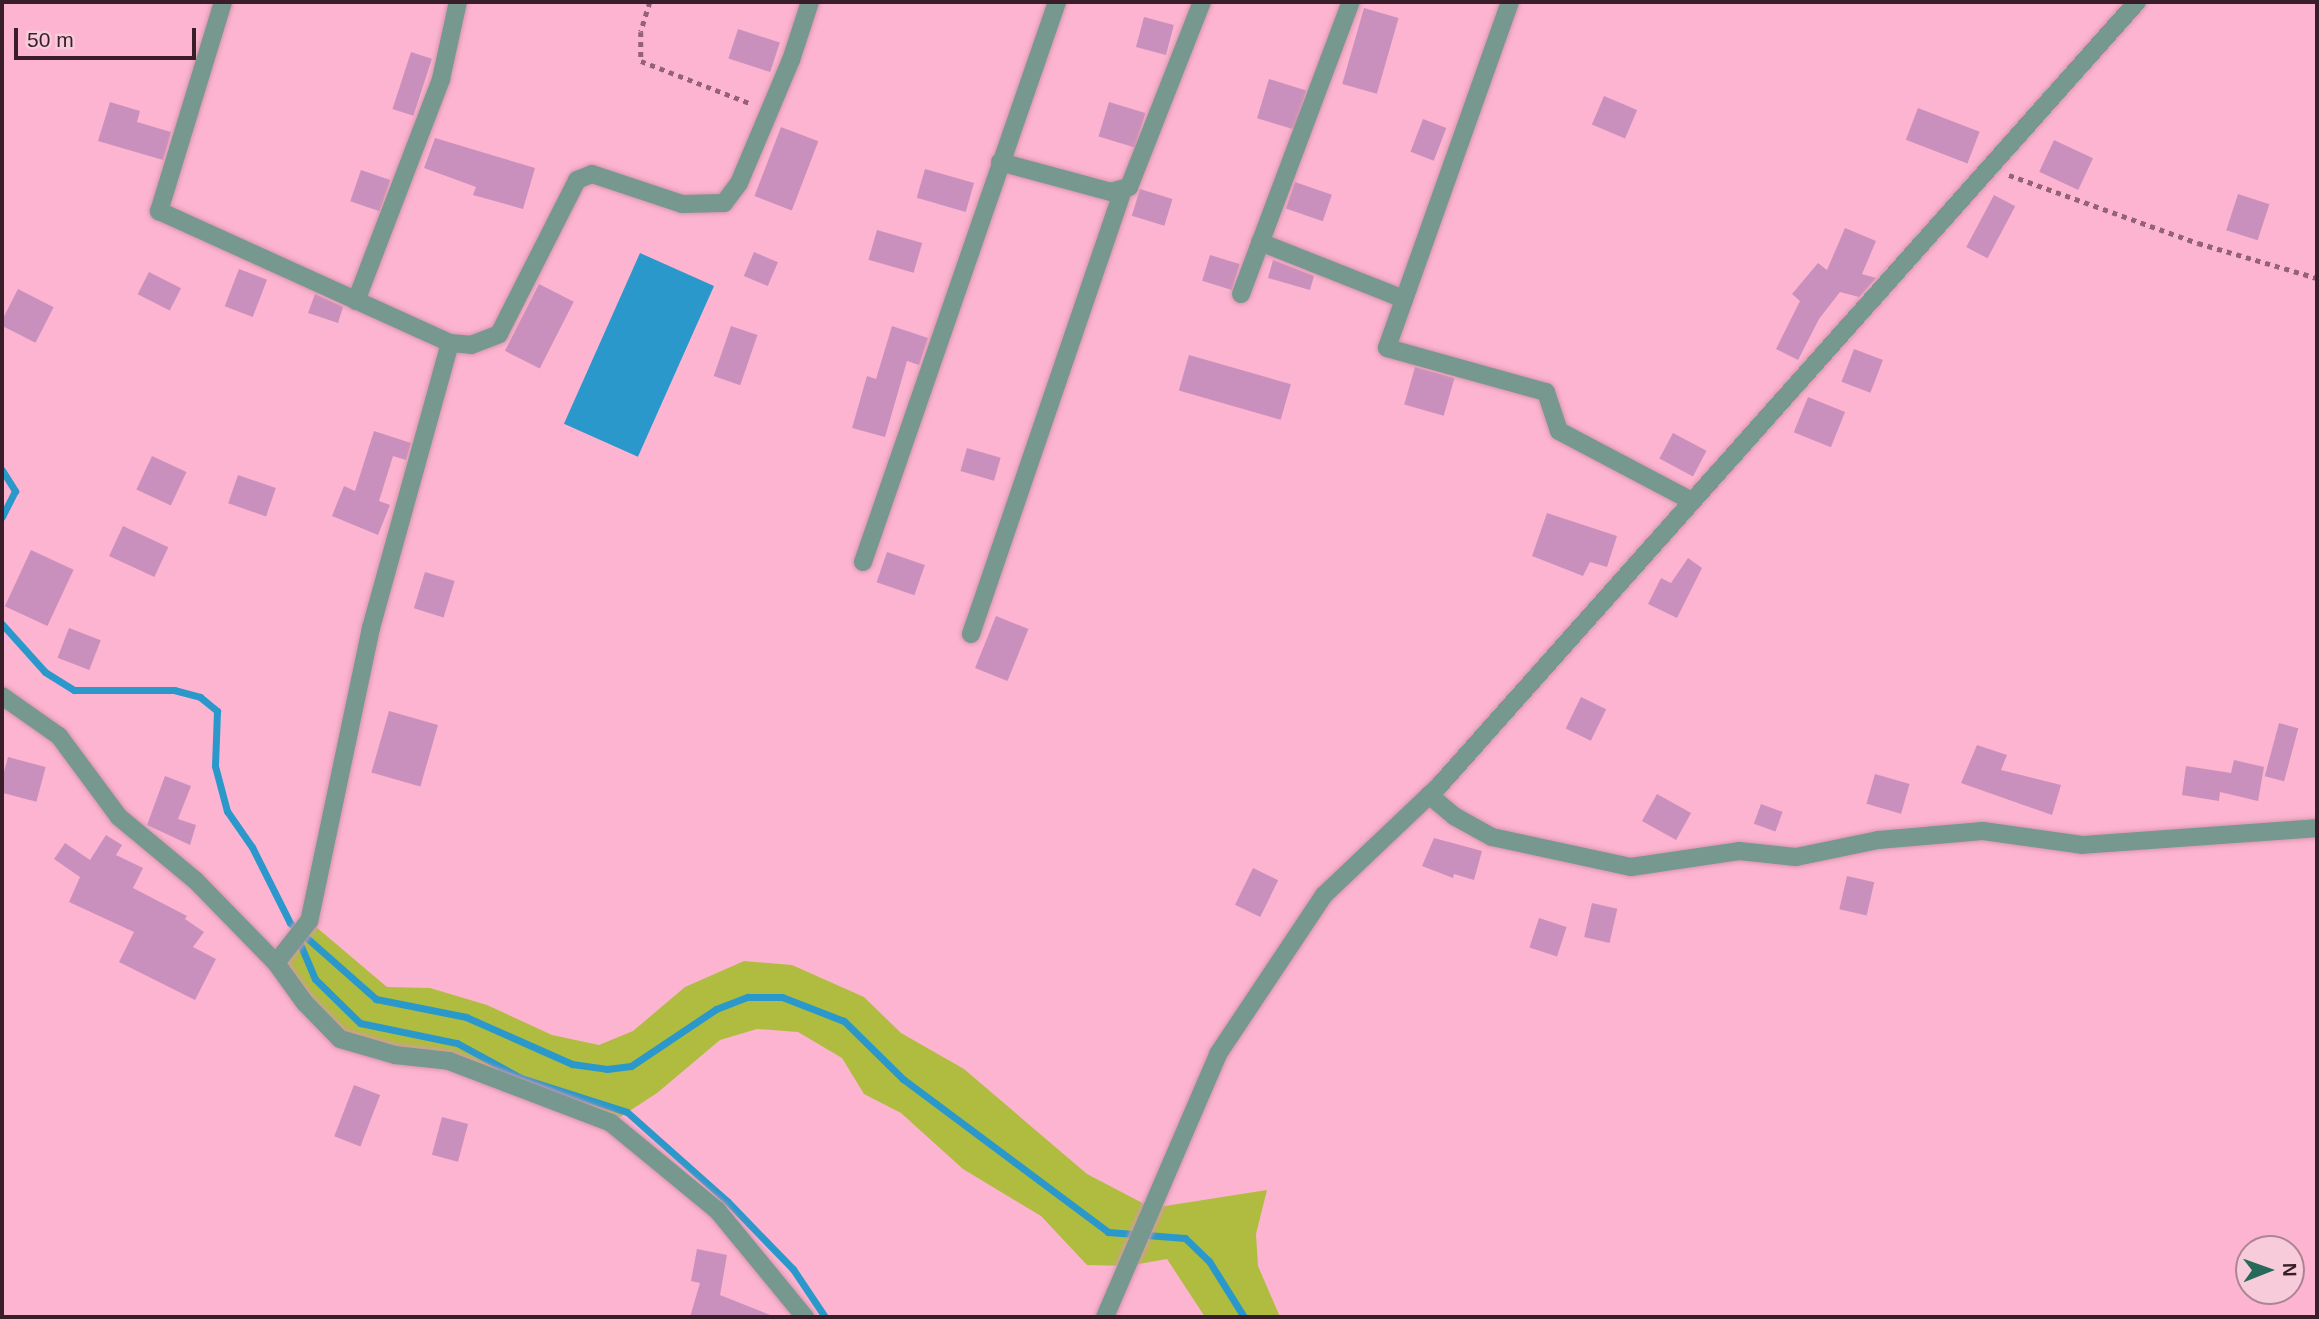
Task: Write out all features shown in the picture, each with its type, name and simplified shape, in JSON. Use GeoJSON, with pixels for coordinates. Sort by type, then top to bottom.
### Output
{"type":"FeatureCollection","features":[{"type":"Feature","properties":{"kind":"street"},"geometry":{"type":"LineString","coordinates":[[223,2],[159,211],[450,343],[471,345],[499,334],[577,180],[592,174],[682,204],[724,203],[739,183],[770,110],[810,2]]}},
{"type":"Feature","properties":{"kind":"street"},"geometry":{"type":"LineString","coordinates":[[356,300],[441,79],[458,2]]}},
{"type":"Feature","properties":{"kind":"street"},"geometry":{"type":"LineString","coordinates":[[863,562],[1057,2]]}},
{"type":"Feature","properties":{"kind":"street"},"geometry":{"type":"LineString","coordinates":[[971,634],[1122,193],[1129,187],[1202,2]]}},
{"type":"Feature","properties":{"kind":"street"},"geometry":{"type":"LineString","coordinates":[[1241,294],[1351,2]]}},
{"type":"Feature","properties":{"kind":"street"},"geometry":{"type":"LineString","coordinates":[[1510,2],[1387,348],[1546,392],[1559,431],[1692,501]]}},
{"type":"Feature","properties":{"kind":"street"},"geometry":{"type":"LineString","coordinates":[[1105,1317],[1218,1054],[1324,895],[1429,795],[2137,2]]}},
{"type":"Feature","properties":{"kind":"street"},"geometry":{"type":"LineString","coordinates":[[1000,162],[1122,193]]}},
{"type":"Feature","properties":{"kind":"street"},"geometry":{"type":"LineString","coordinates":[[1260,242],[1404,299]]}},
{"type":"Feature","properties":{"kind":"street"},"geometry":{"type":"LineString","coordinates":[[276,963],[309,921],[371,628],[450,343]]}},
{"type":"Feature","properties":{"kind":"street"},"geometry":{"type":"LineString","coordinates":[[2,696],[59,736],[119,817],[195,880],[276,963],[305,1003],[340,1039],[395,1055],[449,1061],[611,1123],[717,1210],[805,1317]]}},
{"type":"Feature","properties":{"kind":"street"},"geometry":{"type":"LineString","coordinates":[[1429,795],[1454,816],[1492,837],[1631,867],[1739,851],[1796,857],[1878,840],[1983,831],[2082,845],[2317,828]]}},
{"type":"Feature","properties":{"kind":"path"},"geometry":{"type":"LineString","coordinates":[[650,2],[640,32],[641,61],[770,110]]}},
{"type":"Feature","properties":{"kind":"path"},"geometry":{"type":"LineString","coordinates":[[1989,168],[2198,243],[2317,278]]}},
{"type":"Feature","properties":{"kind":"green space"},"geometry":{"type":"Polygon","coordinates":[[[309,921],[387,987],[430,988],[487,1005],[552,1035],[599,1045],[633,1031],[685,987],[744,961],[792,965],[864,997],[901,1033],[964,1069],[1087,1174],[1152,1208],[1267,1190],[1256,1234],[1258,1266],[1280,1317],[1205,1317],[1167,1259],[1127,1266],[1087,1265],[1041,1216],[963,1169],[901,1113],[864,1094],[842,1058],[798,1032],[757,1029],[720,1040],[657,1093],[611,1123],[449,1061],[340,1039],[276,963],[309,921]]]}},
{"type":"Feature","properties":{"kind":"water"},"geometry":{"type":"Polygon","coordinates":[[[640,253],[714,286],[638,457],[564,424],[640,253]]]}},
{"type":"Feature","properties":{"kind":"building"},"geometry":{"type":"Polygon","coordinates":[[[1364,8],[1399,18],[1377,94],[1342,84],[1364,8]]]}},
{"type":"Feature","properties":{"kind":"building"},"geometry":{"type":"Polygon","coordinates":[[[1144,17],[1174,25],[1166,55],[1136,47],[1144,17]]]}},
{"type":"Feature","properties":{"kind":"building"},"geometry":{"type":"Polygon","coordinates":[[[738,29],[780,43],[770,72],[728,58],[738,29]]]}},
{"type":"Feature","properties":{"kind":"building"},"geometry":{"type":"Polygon","coordinates":[[[411,52],[432,59],[413,116],[392,109],[411,52]]]}},
{"type":"Feature","properties":{"kind":"building"},"geometry":{"type":"Polygon","coordinates":[[[1269,79],[1306,90],[1294,130],[1257,118],[1269,79]]]}},
{"type":"Feature","properties":{"kind":"building"},"geometry":{"type":"Polygon","coordinates":[[[1604,96],[1637,110],[1625,139],[1592,125],[1604,96]]]}},
{"type":"Feature","properties":{"kind":"building"},"geometry":{"type":"Polygon","coordinates":[[[110,102],[140,111],[137,122],[171,132],[163,160],[98,141],[110,102]]]}},
{"type":"Feature","properties":{"kind":"building"},"geometry":{"type":"Polygon","coordinates":[[[1109,102],[1145,113],[1135,148],[1098,136],[1109,102]]]}},
{"type":"Feature","properties":{"kind":"building"},"geometry":{"type":"Polygon","coordinates":[[[1918,108],[1980,132],[1967,163],[1906,140],[1918,108]]]}},
{"type":"Feature","properties":{"kind":"building"},"geometry":{"type":"Polygon","coordinates":[[[1423,119],[1446,128],[1434,161],[1410,152],[1423,119]]]}},
{"type":"Feature","properties":{"kind":"building"},"geometry":{"type":"Polygon","coordinates":[[[781,127],[818,141],[792,210],[754,196],[781,127]]]}},
{"type":"Feature","properties":{"kind":"building"},"geometry":{"type":"Polygon","coordinates":[[[435,138],[535,168],[523,209],[473,195],[476,187],[424,168],[435,138]]]}},
{"type":"Feature","properties":{"kind":"building"},"geometry":{"type":"Polygon","coordinates":[[[2054,140],[2093,158],[2078,190],[2039,172],[2054,140]]]}},
{"type":"Feature","properties":{"kind":"building"},"geometry":{"type":"Polygon","coordinates":[[[925,169],[974,183],[966,212],[917,198],[925,169]]]}},
{"type":"Feature","properties":{"kind":"building"},"geometry":{"type":"Polygon","coordinates":[[[361,170],[390,180],[380,211],[350,201],[361,170]]]}},
{"type":"Feature","properties":{"kind":"building"},"geometry":{"type":"Polygon","coordinates":[[[1295,182],[1332,195],[1323,221],[1286,208],[1295,182]]]}},
{"type":"Feature","properties":{"kind":"building"},"geometry":{"type":"Polygon","coordinates":[[[1140,189],[1173,199],[1164,226],[1132,216],[1140,189]]]}},
{"type":"Feature","properties":{"kind":"building"},"geometry":{"type":"Polygon","coordinates":[[[2238,194],[2269,204],[2258,240],[2226,230],[2238,194]]]}},
{"type":"Feature","properties":{"kind":"building"},"geometry":{"type":"Polygon","coordinates":[[[1994,195],[2015,206],[1987,258],[1966,247],[1994,195]]]}},
{"type":"Feature","properties":{"kind":"building"},"geometry":{"type":"Polygon","coordinates":[[[1845,228],[1876,241],[1862,274],[1876,278],[1859,297],[1840,292],[1819,319],[1798,360],[1776,349],[1800,301],[1792,294],[1818,263],[1827,270],[1845,228]]]}},
{"type":"Feature","properties":{"kind":"building"},"geometry":{"type":"Polygon","coordinates":[[[877,230],[922,243],[914,273],[868,260],[877,230]]]}},
{"type":"Feature","properties":{"kind":"building"},"geometry":{"type":"Polygon","coordinates":[[[754,252],[778,262],[768,286],[744,276],[754,252]]]}},
{"type":"Feature","properties":{"kind":"building"},"geometry":{"type":"Polygon","coordinates":[[[1210,255],[1240,264],[1232,290],[1202,281],[1210,255]]]}},
{"type":"Feature","properties":{"kind":"building"},"geometry":{"type":"Polygon","coordinates":[[[1273,260],[1314,276],[1310,290],[1268,278],[1273,260]]]}},
{"type":"Feature","properties":{"kind":"building"},"geometry":{"type":"Polygon","coordinates":[[[239,269],[267,280],[253,317],[225,306],[239,269]]]}},
{"type":"Feature","properties":{"kind":"building"},"geometry":{"type":"Polygon","coordinates":[[[149,272],[181,288],[170,311],[138,294],[149,272]]]}},
{"type":"Feature","properties":{"kind":"building"},"geometry":{"type":"Polygon","coordinates":[[[539,284],[574,302],[540,369],[505,351],[539,284]]]}},
{"type":"Feature","properties":{"kind":"building"},"geometry":{"type":"Polygon","coordinates":[[[18,289],[54,307],[35,343],[2,326],[2,320],[18,289]]]}},
{"type":"Feature","properties":{"kind":"building"},"geometry":{"type":"Polygon","coordinates":[[[315,294],[343,307],[338,323],[308,313],[315,294]]]}},
{"type":"Feature","properties":{"kind":"building"},"geometry":{"type":"Polygon","coordinates":[[[731,326],[757,335],[740,385],[714,376],[731,326]]]}},
{"type":"Feature","properties":{"kind":"building"},"geometry":{"type":"Polygon","coordinates":[[[892,326],[928,338],[919,365],[907,361],[885,437],[852,428],[867,376],[876,379],[892,326]]]}},
{"type":"Feature","properties":{"kind":"building"},"geometry":{"type":"Polygon","coordinates":[[[1854,349],[1883,360],[1870,393],[1841,382],[1854,349]]]}},
{"type":"Feature","properties":{"kind":"building"},"geometry":{"type":"Polygon","coordinates":[[[1189,355],[1291,384],[1281,420],[1179,391],[1189,355]]]}},
{"type":"Feature","properties":{"kind":"building"},"geometry":{"type":"Polygon","coordinates":[[[1415,367],[1454,378],[1444,416],[1404,404],[1415,367]]]}},
{"type":"Feature","properties":{"kind":"building"},"geometry":{"type":"Polygon","coordinates":[[[1808,397],[1845,412],[1831,447],[1794,432],[1808,397]]]}},
{"type":"Feature","properties":{"kind":"building"},"geometry":{"type":"Polygon","coordinates":[[[374,431],[411,443],[406,460],[393,456],[379,501],[390,505],[378,535],[332,516],[344,486],[355,491],[374,431]]]}},
{"type":"Feature","properties":{"kind":"building"},"geometry":{"type":"Polygon","coordinates":[[[1673,433],[1707,451],[1693,476],[1659,459],[1673,433]]]}},
{"type":"Feature","properties":{"kind":"building"},"geometry":{"type":"Polygon","coordinates":[[[967,448],[1001,458],[994,481],[960,471],[967,448]]]}},
{"type":"Feature","properties":{"kind":"building"},"geometry":{"type":"Polygon","coordinates":[[[152,456],[186,472],[171,506],[136,490],[152,456]]]}},
{"type":"Feature","properties":{"kind":"building"},"geometry":{"type":"Polygon","coordinates":[[[238,475],[276,488],[266,516],[228,503],[238,475]]]}},
{"type":"Feature","properties":{"kind":"building"},"geometry":{"type":"Polygon","coordinates":[[[1547,513],[1617,536],[1607,567],[1590,562],[1583,576],[1532,556],[1547,513]]]}},
{"type":"Feature","properties":{"kind":"building"},"geometry":{"type":"Polygon","coordinates":[[[123,526],[168,547],[154,577],[109,556],[123,526]]]}},
{"type":"Feature","properties":{"kind":"building"},"geometry":{"type":"Polygon","coordinates":[[[31,550],[74,570],[47,626],[5,606],[31,550]]]}},
{"type":"Feature","properties":{"kind":"building"},"geometry":{"type":"Polygon","coordinates":[[[887,552],[925,565],[914,595],[877,582],[887,552]]]}},
{"type":"Feature","properties":{"kind":"building"},"geometry":{"type":"Polygon","coordinates":[[[1688,558],[1702,568],[1677,618],[1648,604],[1661,578],[1671,583],[1688,558]]]}},
{"type":"Feature","properties":{"kind":"building"},"geometry":{"type":"Polygon","coordinates":[[[425,572],[455,581],[444,617],[414,608],[425,572]]]}},
{"type":"Feature","properties":{"kind":"building"},"geometry":{"type":"Polygon","coordinates":[[[996,616],[1028,629],[1007,681],[975,668],[996,616]]]}},
{"type":"Feature","properties":{"kind":"building"},"geometry":{"type":"Polygon","coordinates":[[[69,628],[101,640],[89,670],[58,658],[69,628]]]}},
{"type":"Feature","properties":{"kind":"building"},"geometry":{"type":"Polygon","coordinates":[[[1581,697],[1606,709],[1591,741],[1566,728],[1581,697]]]}},
{"type":"Feature","properties":{"kind":"building"},"geometry":{"type":"Polygon","coordinates":[[[389,711],[438,725],[420,787],[371,773],[389,711]]]}},
{"type":"Feature","properties":{"kind":"building"},"geometry":{"type":"Polygon","coordinates":[[[2279,723],[2298,728],[2284,781],[2265,776],[2279,723]]]}},
{"type":"Feature","properties":{"kind":"building"},"geometry":{"type":"Polygon","coordinates":[[[1977,745],[2007,755],[2001,770],[2061,785],[2052,815],[1961,783],[1977,745]]]}},
{"type":"Feature","properties":{"kind":"building"},"geometry":{"type":"Polygon","coordinates":[[[8,757],[46,767],[36,802],[2,793],[2,779],[8,757]]]}},
{"type":"Feature","properties":{"kind":"building"},"geometry":{"type":"Polygon","coordinates":[[[2234,760],[2264,767],[2258,801],[2220,792],[2219,801],[2182,795],[2186,766],[2231,773],[2234,760]]]}},
{"type":"Feature","properties":{"kind":"building"},"geometry":{"type":"Polygon","coordinates":[[[1875,774],[1910,784],[1901,814],[1866,804],[1875,774]]]}},
{"type":"Feature","properties":{"kind":"building"},"geometry":{"type":"Polygon","coordinates":[[[165,776],[191,786],[178,819],[196,825],[190,845],[147,825],[165,776]]]}},
{"type":"Feature","properties":{"kind":"building"},"geometry":{"type":"Polygon","coordinates":[[[1657,794],[1691,813],[1676,840],[1642,821],[1657,794]]]}},
{"type":"Feature","properties":{"kind":"building"},"geometry":{"type":"Polygon","coordinates":[[[1761,804],[1783,812],[1775,832],[1754,824],[1761,804]]]}},
{"type":"Feature","properties":{"kind":"building"},"geometry":{"type":"Polygon","coordinates":[[[106,835],[122,845],[116,855],[143,868],[133,888],[187,916],[185,919],[204,932],[193,947],[216,959],[195,1000],[119,962],[134,932],[69,902],[80,877],[54,859],[65,843],[90,860],[106,835]]]}},
{"type":"Feature","properties":{"kind":"building"},"geometry":{"type":"Polygon","coordinates":[[[1434,838],[1482,851],[1474,880],[1454,874],[1453,878],[1422,866],[1434,838]]]}},
{"type":"Feature","properties":{"kind":"building"},"geometry":{"type":"Polygon","coordinates":[[[1253,868],[1278,880],[1260,917],[1235,905],[1253,868]]]}},
{"type":"Feature","properties":{"kind":"building"},"geometry":{"type":"Polygon","coordinates":[[[1847,876],[1874,882],[1867,915],[1839,909],[1847,876]]]}},
{"type":"Feature","properties":{"kind":"building"},"geometry":{"type":"Polygon","coordinates":[[[1592,903],[1617,909],[1609,943],[1584,937],[1592,903]]]}},
{"type":"Feature","properties":{"kind":"building"},"geometry":{"type":"Polygon","coordinates":[[[1539,918],[1567,927],[1557,956],[1529,947],[1539,918]]]}},
{"type":"Feature","properties":{"kind":"building"},"geometry":{"type":"Polygon","coordinates":[[[354,1085],[380,1095],[360,1146],[334,1136],[354,1085]]]}},
{"type":"Feature","properties":{"kind":"building"},"geometry":{"type":"Polygon","coordinates":[[[442,1117],[468,1124],[458,1162],[432,1155],[442,1117]]]}},
{"type":"Feature","properties":{"kind":"building"},"geometry":{"type":"Polygon","coordinates":[[[697,1249],[727,1255],[720,1295],[775,1317],[690,1317],[700,1283],[691,1281],[697,1249]]]}},
{"type":"Feature","properties":{"kind":"waterway"},"geometry":{"type":"LineString","coordinates":[[2,470],[15,491],[2,517]]}},
{"type":"Feature","properties":{"kind":"waterway"},"geometry":{"type":"LineString","coordinates":[[2,624],[45,672],[74,690],[174,690],[200,697],[217,711],[215,766],[227,811],[252,847],[290,923],[376,999],[466,1017],[572,1064],[607,1069],[631,1066],[716,1009],[748,997],[782,997],[844,1021],[903,1079],[1108,1232],[1185,1238],[1209,1261],[1244,1317]]}},
{"type":"Feature","properties":{"kind":"waterway"},"geometry":{"type":"LineString","coordinates":[[298,939],[315,979],[360,1023],[457,1043],[521,1078],[627,1112],[727,1201],[793,1269],[825,1317]]}}]}
